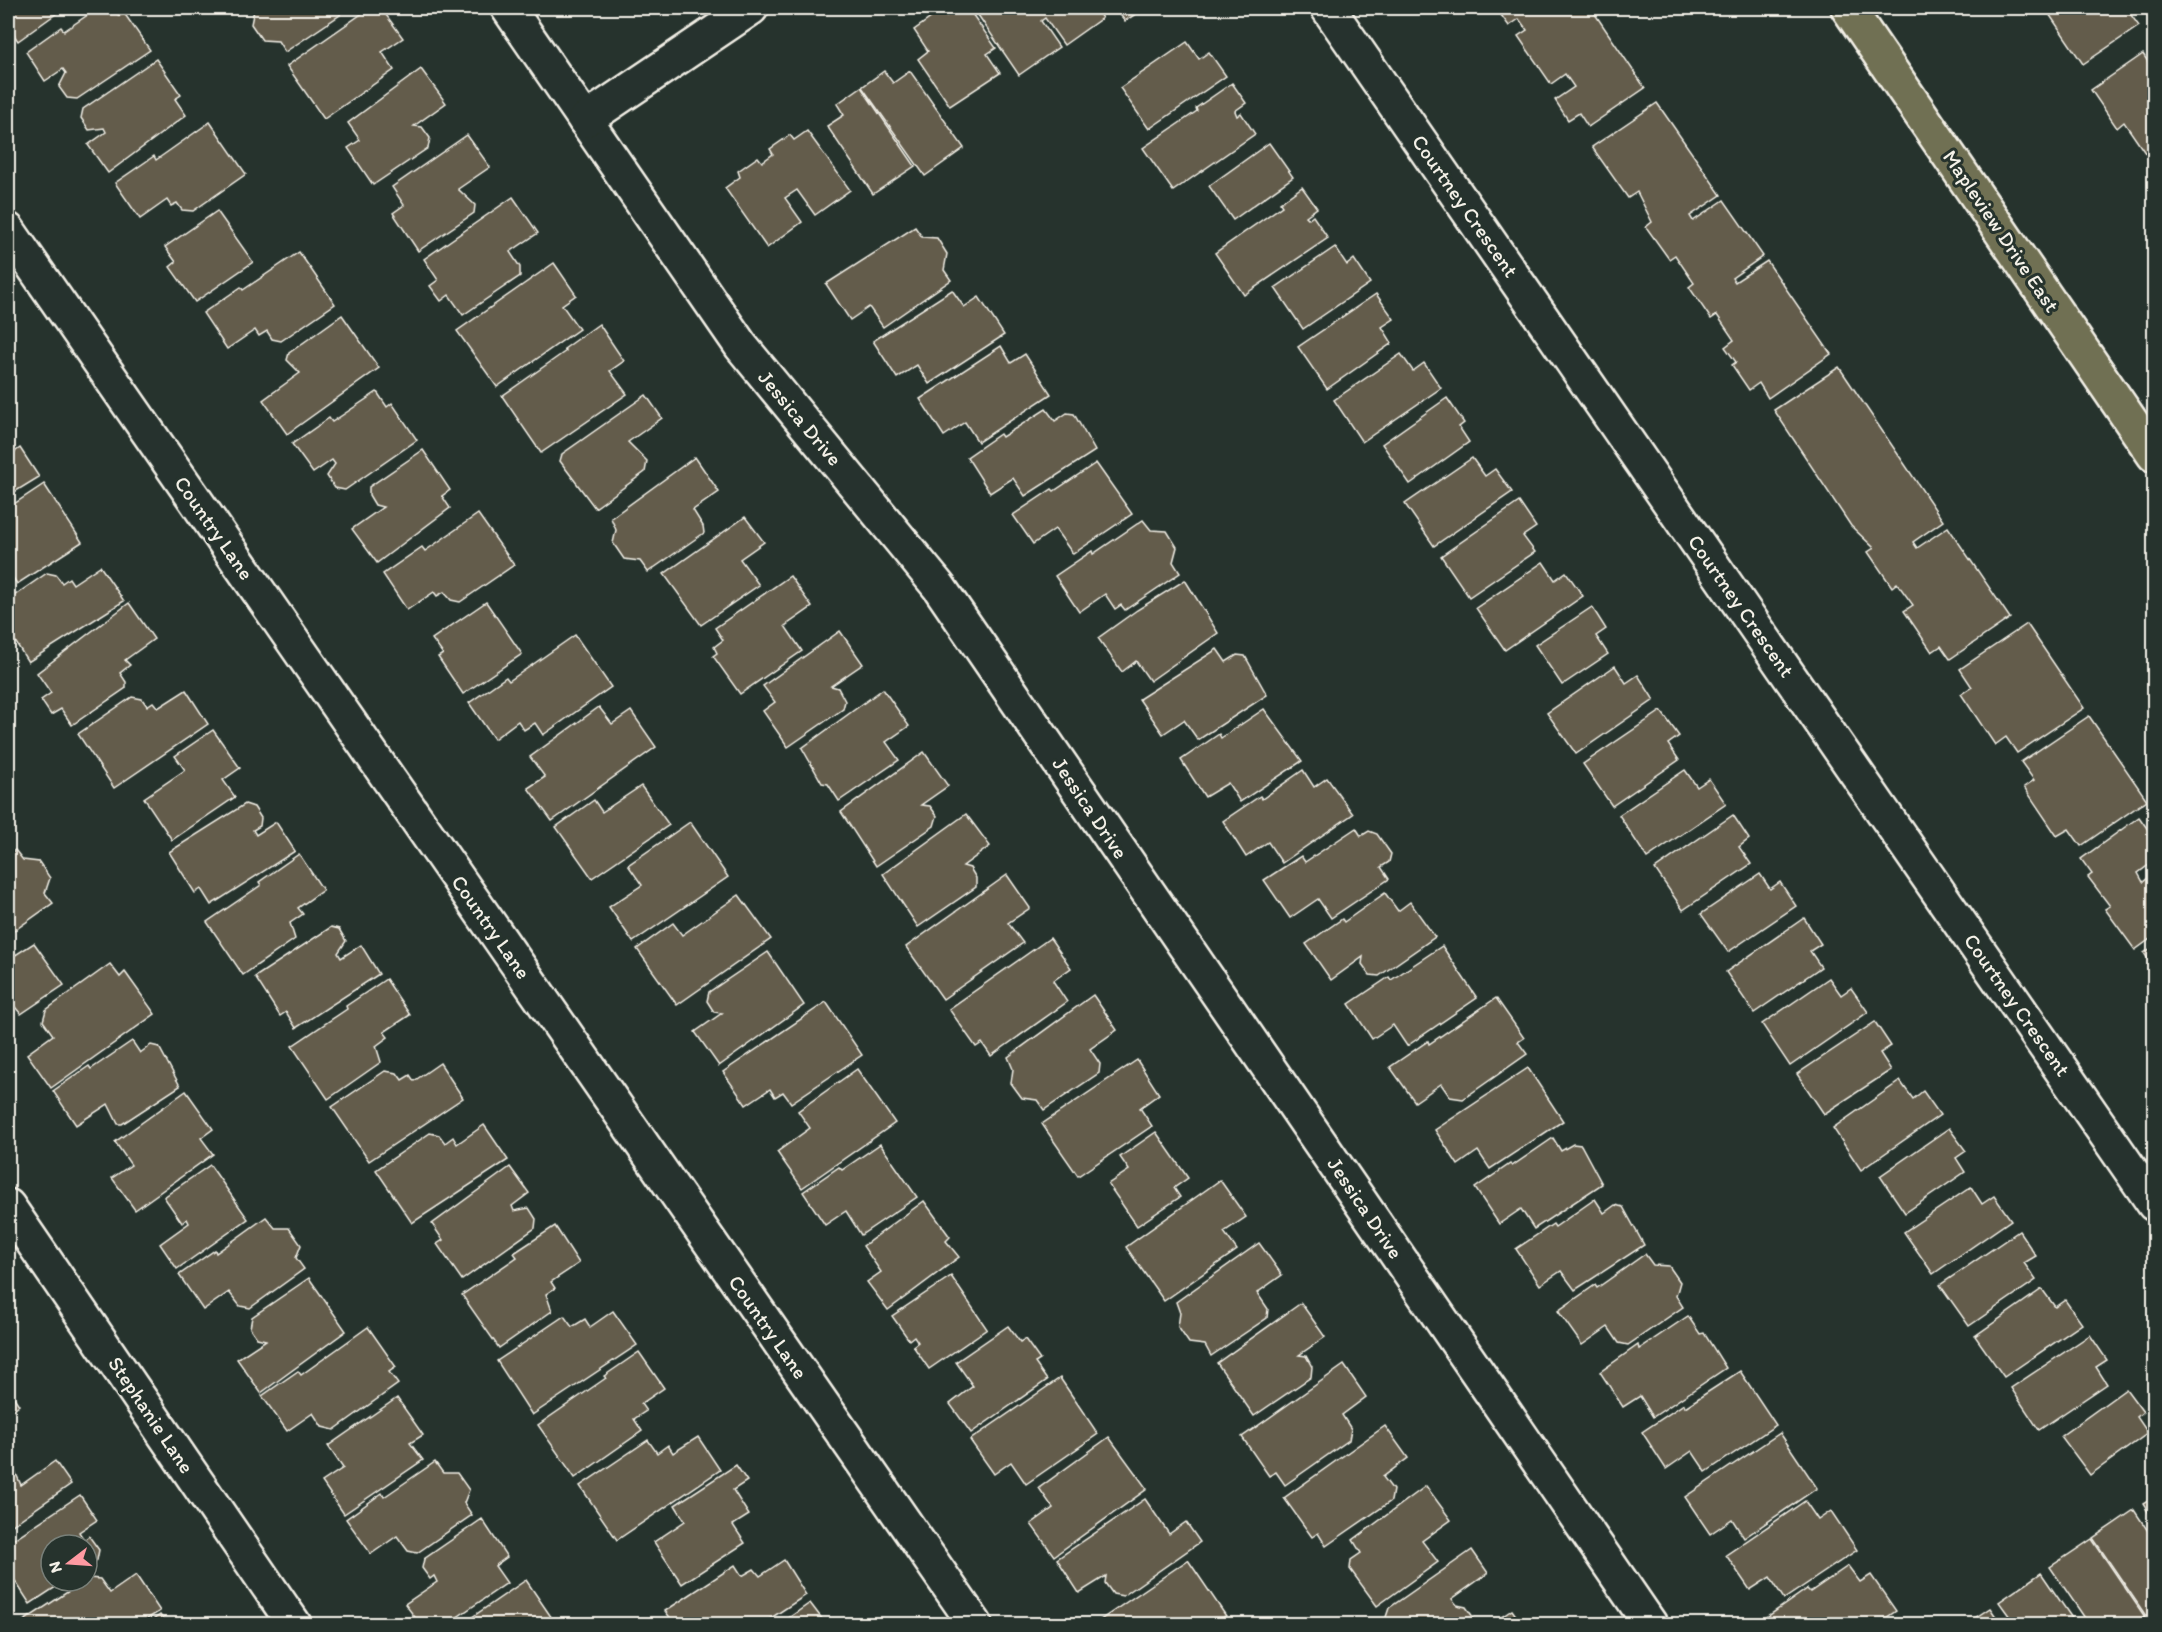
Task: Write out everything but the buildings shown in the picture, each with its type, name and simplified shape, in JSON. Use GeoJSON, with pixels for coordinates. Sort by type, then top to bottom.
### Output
{"type":"FeatureCollection","features":[{"type":"Feature","properties":{"kind":"main road","name":"Mapleview Drive East"},"geometry":{"type":"LineString","coordinates":[[1848,8],[2154,454]]}},
{"type":"Feature","properties":{"kind":"street","name":"Jessica Drive"},"geometry":{"type":"LineString","coordinates":[[508,8],[741,346],[939,587],[1650,1624]]}},
{"type":"Feature","properties":{"kind":"street"},"geometry":{"type":"LineString","coordinates":[[585,120],[751,8]]}},
{"type":"Feature","properties":{"kind":"street","name":"Courtney Crescent"},"geometry":{"type":"LineString","coordinates":[[1328,8],[2154,1204]]}},
{"type":"Feature","properties":{"kind":"street","name":"Country Lane"},"geometry":{"type":"LineString","coordinates":[[8,230],[975,1624]]}},
{"type":"Feature","properties":{"kind":"street","name":"Stephanie Lane"},"geometry":{"type":"LineString","coordinates":[[8,1206],[294,1624]]}}]}
